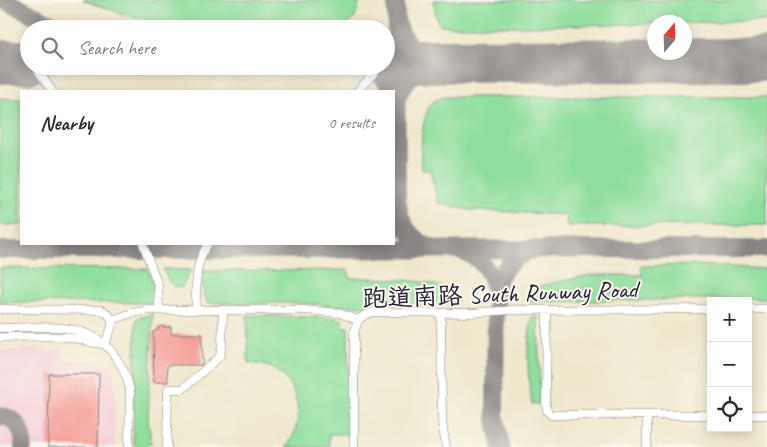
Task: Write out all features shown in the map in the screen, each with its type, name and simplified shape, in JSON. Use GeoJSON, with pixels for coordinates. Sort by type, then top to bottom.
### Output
{"type":"FeatureCollection","features":[{"type":"Feature","properties":{"kind":"lane"},"geometry":{"type":"LineString","coordinates":[[41,75],[51,90]]}},
{"type":"Feature","properties":{"kind":"lane"},"geometry":{"type":"LineString","coordinates":[[357,90],[373,75]]}},
{"type":"Feature","properties":{"kind":"lane"},"geometry":{"type":"LineString","coordinates":[[143,245],[158,285],[159,310]]}},
{"type":"Feature","properties":{"kind":"lane"},"geometry":{"type":"LineString","coordinates":[[196,310],[197,270],[207,245]]}},
{"type":"Feature","properties":{"kind":"lane"},"geometry":{"type":"LineString","coordinates":[[0,309],[98,309],[106,312],[112,320],[112,330],[104,344]]}},
{"type":"Feature","properties":{"kind":"lane","name":"跑道南路 South Runway Road"},"geometry":{"type":"LineString","coordinates":[[112,320],[142,311],[159,310],[298,310],[339,313],[358,320],[373,312],[442,313],[707,309]]}},
{"type":"Feature","properties":{"kind":"lane"},"geometry":{"type":"LineString","coordinates":[[752,309],[767,309]]}},
{"type":"Feature","properties":{"kind":"lane"},"geometry":{"type":"LineString","coordinates":[[167,447],[168,389],[183,389],[220,356],[223,310]]}},
{"type":"Feature","properties":{"kind":"lane"},"geometry":{"type":"LineString","coordinates":[[547,310],[546,404],[547,410],[551,415],[707,415]]}},
{"type":"Feature","properties":{"kind":"lane"},"geometry":{"type":"LineString","coordinates":[[442,313],[442,422],[446,447]]}},
{"type":"Feature","properties":{"kind":"lane"},"geometry":{"type":"LineString","coordinates":[[354,447],[354,333],[358,320]]}},
{"type":"Feature","properties":{"kind":"lane"},"geometry":{"type":"LineString","coordinates":[[0,328],[75,329],[91,334],[104,344],[119,360],[128,381],[130,390],[129,447]]}},
{"type":"Feature","properties":{"kind":"lane"},"geometry":{"type":"LineString","coordinates":[[0,337],[67,337],[81,339],[94,344],[104,344]]}},
{"type":"Feature","properties":{"kind":"lane"},"geometry":{"type":"LineString","coordinates":[[647,415],[647,447]]}},
{"type":"Feature","properties":{"kind":"lane"},"geometry":{"type":"LineString","coordinates":[[752,415],[767,415]]}},
{"type":"Feature","properties":{"kind":"shaded area"},"geometry":{"type":"Polygon","coordinates":[[[63,349],[63,361],[99,361],[107,365],[112,371],[115,379],[115,447],[0,447],[0,350],[63,349]]]}},
{"type":"Feature","properties":{"kind":"green space"},"geometry":{"type":"Polygon","coordinates":[[[83,0],[360,0],[353,20],[149,20],[83,0]]]}},
{"type":"Feature","properties":{"kind":"green space"},"geometry":{"type":"Polygon","coordinates":[[[433,0],[767,0],[767,21],[692,23],[692,15],[647,15],[647,24],[450,26],[440,25],[437,20],[433,0]]]}},
{"type":"Feature","properties":{"kind":"green space"},"geometry":{"type":"Polygon","coordinates":[[[445,97],[767,97],[767,225],[567,226],[566,215],[470,210],[438,203],[430,170],[422,170],[421,145],[423,126],[428,109],[434,101],[445,97]]]}},
{"type":"Feature","properties":{"kind":"green space"},"geometry":{"type":"Polygon","coordinates":[[[0,98],[20,99],[20,225],[0,225],[0,98]]]}},
{"type":"Feature","properties":{"kind":"green space"},"geometry":{"type":"Polygon","coordinates":[[[698,265],[767,269],[767,298],[707,297],[707,299],[530,302],[531,291],[538,286],[591,275],[642,275],[641,266],[698,265]]]}},
{"type":"Feature","properties":{"kind":"green space"},"geometry":{"type":"Polygon","coordinates":[[[0,268],[148,269],[153,285],[153,303],[0,302],[0,268]]]}},
{"type":"Feature","properties":{"kind":"green space"},"geometry":{"type":"Polygon","coordinates":[[[163,269],[191,270],[182,287],[175,287],[163,269]]]}},
{"type":"Feature","properties":{"kind":"green space"},"geometry":{"type":"Polygon","coordinates":[[[348,270],[350,278],[418,281],[443,287],[450,292],[454,303],[339,306],[297,303],[207,303],[202,288],[203,271],[348,270]]]}},
{"type":"Feature","properties":{"kind":"green space"},"geometry":{"type":"Polygon","coordinates":[[[153,314],[148,419],[151,443],[146,447],[137,447],[133,439],[136,322],[137,318],[153,314]]]}},
{"type":"Feature","properties":{"kind":"green space"},"geometry":{"type":"Polygon","coordinates":[[[247,315],[335,318],[342,320],[343,327],[348,327],[349,434],[329,434],[329,447],[286,447],[296,428],[298,417],[295,395],[284,377],[275,370],[248,363],[247,315]]]}},
{"type":"Feature","properties":{"kind":"green space"},"geometry":{"type":"Polygon","coordinates":[[[532,317],[538,317],[540,404],[532,404],[529,382],[528,350],[532,317]]]}},
{"type":"Feature","properties":{"kind":"building"},"geometry":{"type":"Polygon","coordinates":[[[158,327],[171,327],[171,334],[202,334],[202,365],[167,365],[168,382],[154,382],[153,332],[158,330],[158,327]]]}},
{"type":"Feature","properties":{"kind":"building"},"geometry":{"type":"Polygon","coordinates":[[[49,374],[99,374],[98,447],[48,447],[49,374]]]}},
{"type":"Feature","properties":{"kind":"taxiway"},"geometry":{"type":"LineString","coordinates":[[3,0],[44,20]]}},
{"type":"Feature","properties":{"kind":"taxiway"},"geometry":{"type":"LineString","coordinates":[[395,212],[397,200],[396,0]]}},
{"type":"Feature","properties":{"kind":"taxiway"},"geometry":{"type":"LineString","coordinates":[[398,25],[401,33],[416,51],[430,58],[446,61]]}},
{"type":"Feature","properties":{"kind":"taxiway"},"geometry":{"type":"LineString","coordinates":[[721,60],[767,54]]}},
{"type":"Feature","properties":{"kind":"taxiway"},"geometry":{"type":"LineString","coordinates":[[398,97],[401,89],[410,77],[421,69],[443,61]]}},
{"type":"Feature","properties":{"kind":"taxiway"},"geometry":{"type":"LineString","coordinates":[[0,66],[20,63]]}},
{"type":"Feature","properties":{"kind":"taxiway"},"geometry":{"type":"LineString","coordinates":[[381,75],[392,90]]}},
{"type":"Feature","properties":{"kind":"taxiway"},"geometry":{"type":"LineString","coordinates":[[398,203],[401,218],[408,231],[419,241],[433,248]]}},
{"type":"Feature","properties":{"kind":"taxiway"},"geometry":{"type":"LineString","coordinates":[[0,250],[767,249]]}},
{"type":"Feature","properties":{"kind":"taxiway"},"geometry":{"type":"LineString","coordinates":[[459,250],[473,256],[484,266],[494,286],[495,294]]}},
{"type":"Feature","properties":{"kind":"taxiway"},"geometry":{"type":"LineString","coordinates":[[501,447],[495,414],[496,288],[501,275],[509,264],[519,256],[532,250]]}},
{"type":"Feature","properties":{"kind":"taxiway"},"geometry":{"type":"LineString","coordinates":[[0,416],[11,419],[21,430],[23,447]]}},
{"type":"Feature","properties":{"kind":"runway"},"geometry":{"type":"LineString","coordinates":[[395,61],[767,60]]}},
{"type":"Feature","properties":{"kind":"runway"},"geometry":{"type":"LineString","coordinates":[[0,62],[20,62]]}}]}
